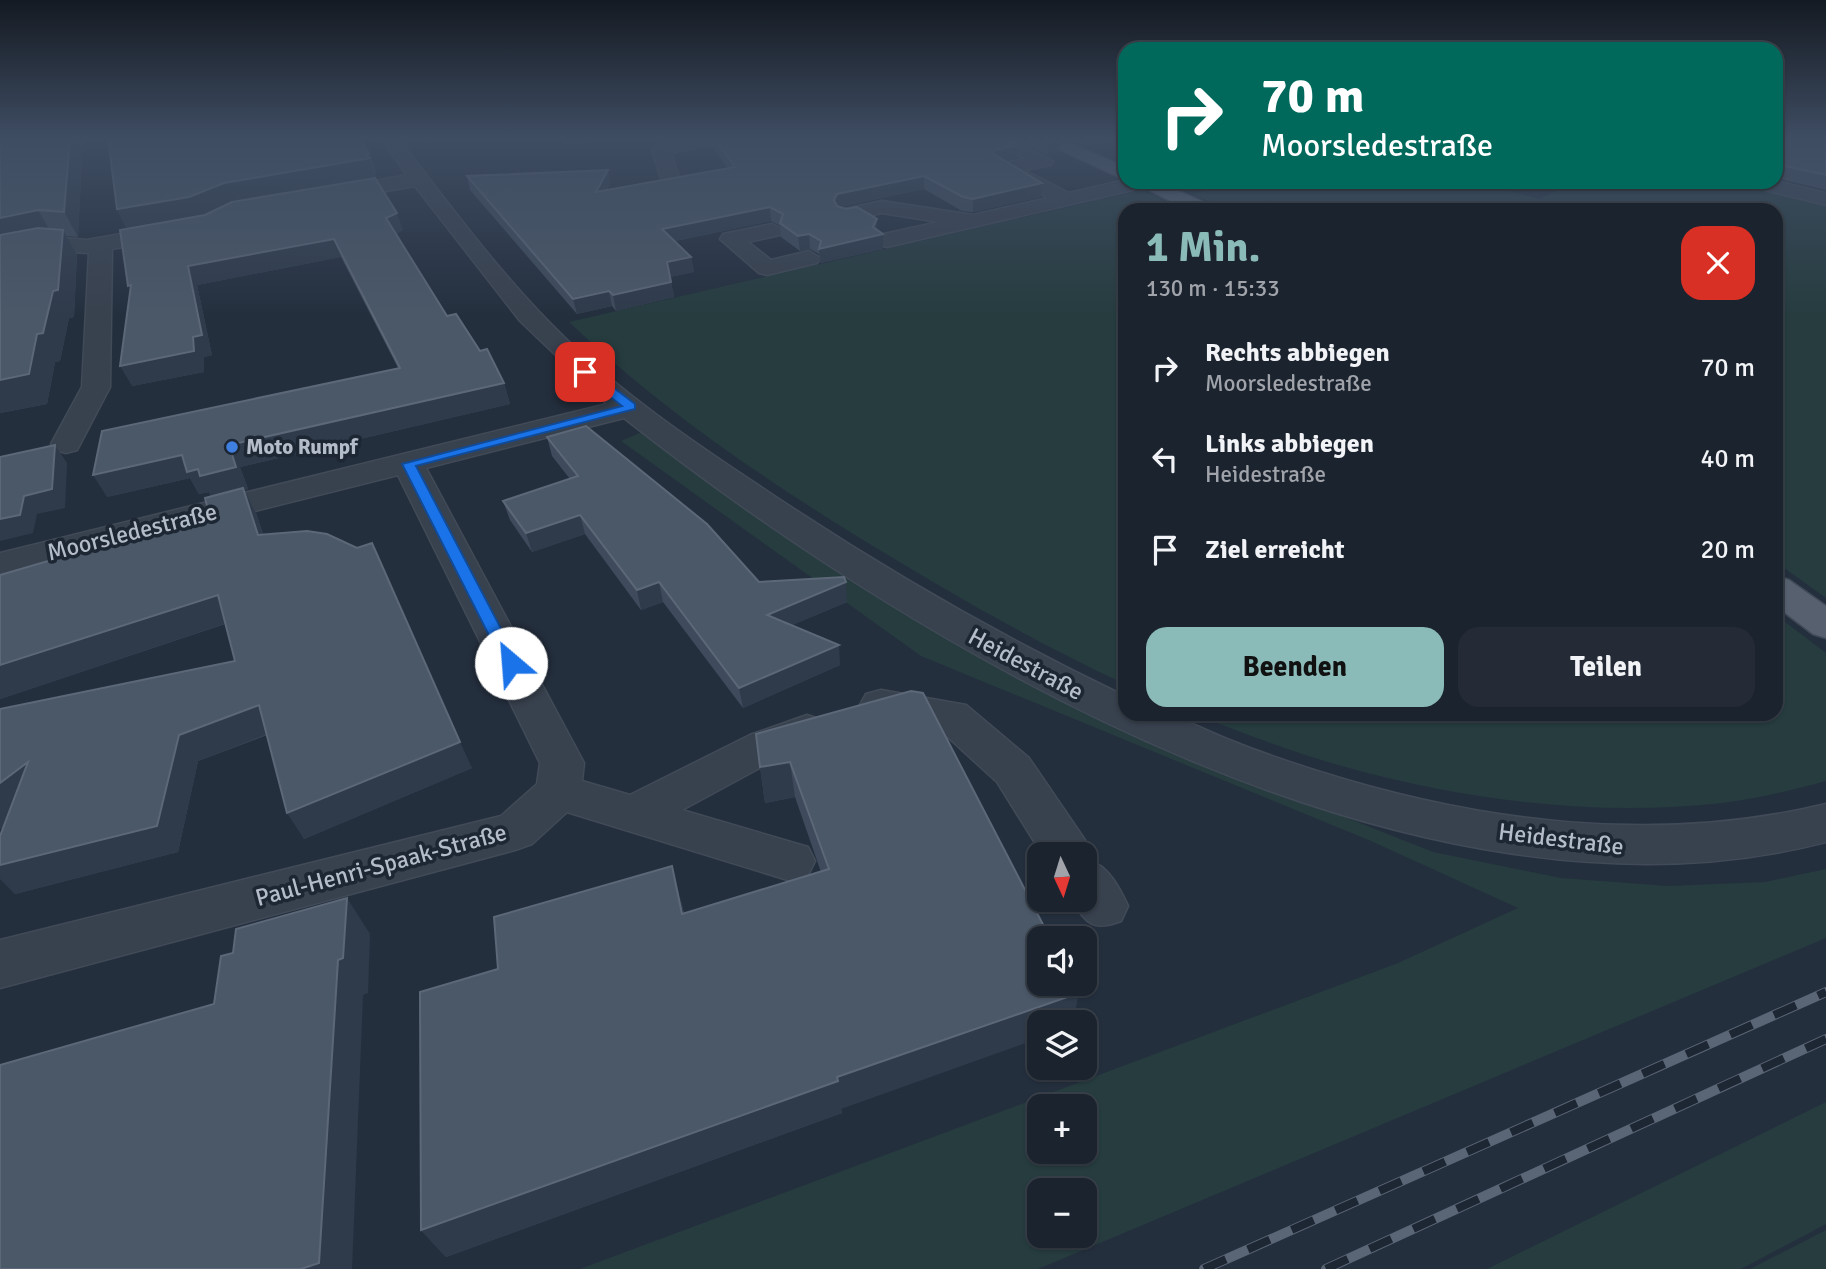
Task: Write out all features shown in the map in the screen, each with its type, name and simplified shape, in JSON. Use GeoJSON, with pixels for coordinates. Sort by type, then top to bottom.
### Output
{"type":"FeatureCollection","features":[{"type":"Feature","properties":{"kind":"main road"},"geometry":{"type":"LineString","coordinates":[[1783,593],[1826,625]]}},
{"type":"Feature","properties":{"kind":"street"},"geometry":{"type":"LineString","coordinates":[[314,198],[318,197]]}},
{"type":"Feature","properties":{"kind":"street","name":"Heidestraße"},"geometry":{"type":"LineString","coordinates":[[434,197],[514,302],[585,372],[724,477],[828,548],[961,630],[1118,710]]}},
{"type":"Feature","properties":{"kind":"street"},"geometry":{"type":"LineString","coordinates":[[1062,197],[1068,200]]}},
{"type":"Feature","properties":{"kind":"street"},"geometry":{"type":"LineString","coordinates":[[887,240],[1080,197]]}},
{"type":"Feature","properties":{"kind":"street"},"geometry":{"type":"LineString","coordinates":[[847,214],[881,207],[973,221]]}},
{"type":"Feature","properties":{"kind":"street"},"geometry":{"type":"LineString","coordinates":[[0,254],[52,244],[101,244],[192,228]]}},
{"type":"Feature","properties":{"kind":"street"},"geometry":{"type":"LineString","coordinates":[[772,230],[731,239],[766,268],[809,258]]}},
{"type":"Feature","properties":{"kind":"street"},"geometry":{"type":"LineString","coordinates":[[66,444],[96,387],[101,244]]}},
{"type":"Feature","properties":{"kind":"street","name":"Moorsledestraße"},"geometry":{"type":"LineString","coordinates":[[0,564],[631,407]]}},
{"type":"Feature","properties":{"kind":"street"},"geometry":{"type":"LineString","coordinates":[[408,464],[562,762],[559,792],[791,862]]}},
{"type":"Feature","properties":{"kind":"street"},"geometry":{"type":"LineString","coordinates":[[633,814],[765,746],[880,705],[951,716],[1013,770],[1060,842]]}},
{"type":"Feature","properties":{"kind":"street","name":"Heidestraße"},"geometry":{"type":"LineString","coordinates":[[1144,721],[1244,764],[1406,815],[1563,842],[1635,848],[1700,846],[1758,838],[1826,823]]}},
{"type":"Feature","properties":{"kind":"street","name":"Paul-Henri-Spaak-Straße"},"geometry":{"type":"LineString","coordinates":[[0,964],[515,831],[559,792]]}},
{"type":"Feature","properties":{"kind":"green space"},"geometry":{"type":"Polygon","coordinates":[[[1111,197],[1158,197],[1171,203],[1118,203],[1118,681],[1059,652],[963,599],[789,493],[675,413],[603,354],[569,322],[1111,197]]]}},
{"type":"Feature","properties":{"kind":"green space"},"geometry":{"type":"Polygon","coordinates":[[[1199,197],[1795,197],[1826,205],[1826,598],[1783,567],[1783,203],[1213,203],[1199,197]]]}},
{"type":"Feature","properties":{"kind":"green space"},"geometry":{"type":"Polygon","coordinates":[[[644,431],[1118,716],[1118,721],[1126,721],[1169,747],[1433,852],[1561,878],[1668,886],[1765,882],[1826,869],[1826,938],[1097,1244],[1097,1178],[1027,1178],[1027,1248],[1088,1248],[1038,1269],[580,1269],[1027,1102],[1027,1164],[1097,1164],[1097,1094],[1048,1094],[1085,1080],[1097,1080],[1097,1076],[1398,963],[1518,908],[1371,841],[921,656],[621,441],[644,431]]]}},
{"type":"Feature","properties":{"kind":"green space"},"geometry":{"type":"Polygon","coordinates":[[[1783,620],[1826,653],[1826,781],[1748,799],[1676,807],[1629,808],[1534,803],[1394,780],[1270,743],[1212,721],[1783,721],[1783,620]]]}},
{"type":"Feature","properties":{"kind":"green space"},"geometry":{"type":"Polygon","coordinates":[[[1826,1102],[1826,1224],[1741,1269],[1487,1269],[1826,1102]]]}},
{"type":"Feature","properties":{"kind":"green space"},"geometry":{"type":"Polygon","coordinates":[[[1826,1230],[1826,1269],[1750,1269],[1826,1230]]]}},
{"type":"Feature","properties":{"kind":"building"},"geometry":{"type":"Polygon","coordinates":[[[0,197],[65,197],[64,212],[38,210],[0,218],[0,197]]]}},
{"type":"Feature","properties":{"kind":"building"},"geometry":{"type":"Polygon","coordinates":[[[116,197],[188,197],[117,209],[116,197]]]}},
{"type":"Feature","properties":{"kind":"building"},"geometry":{"type":"Polygon","coordinates":[[[260,197],[387,197],[397,213],[386,218],[447,316],[456,314],[480,351],[487,349],[504,383],[229,445],[236,467],[200,476],[198,469],[187,472],[182,455],[93,475],[102,431],[400,368],[334,239],[188,266],[202,335],[193,337],[194,351],[120,366],[131,285],[128,286],[120,230],[205,215],[232,202],[260,197]]]}},
{"type":"Feature","properties":{"kind":"building"},"geometry":{"type":"Polygon","coordinates":[[[485,197],[835,197],[837,206],[846,209],[857,207],[877,219],[873,227],[883,234],[819,249],[821,241],[809,234],[798,236],[780,223],[783,214],[770,207],[662,229],[691,257],[667,262],[671,282],[613,295],[609,291],[573,299],[485,197]]]}},
{"type":"Feature","properties":{"kind":"building"},"geometry":{"type":"Polygon","coordinates":[[[38,228],[63,230],[58,290],[53,291],[43,333],[37,334],[29,374],[0,380],[0,235],[38,228]]]}},
{"type":"Feature","properties":{"kind":"building"},"geometry":{"type":"Polygon","coordinates":[[[586,426],[707,524],[759,582],[844,577],[846,582],[767,615],[839,645],[739,688],[659,582],[637,590],[580,515],[526,533],[503,501],[578,476],[547,437],[586,426]]]}},
{"type":"Feature","properties":{"kind":"building"},"geometry":{"type":"Polygon","coordinates":[[[55,445],[52,489],[24,496],[20,515],[0,519],[0,457],[55,445]]]}},
{"type":"Feature","properties":{"kind":"building"},"geometry":{"type":"Polygon","coordinates":[[[243,488],[258,535],[307,531],[327,534],[357,548],[372,543],[460,742],[287,813],[259,705],[179,735],[157,826],[0,865],[0,836],[28,762],[0,783],[0,709],[235,661],[218,595],[0,665],[0,575],[209,514],[205,498],[243,488]]]}},
{"type":"Feature","properties":{"kind":"building"},"geometry":{"type":"Polygon","coordinates":[[[911,691],[923,693],[1027,894],[1027,912],[1037,912],[1044,926],[1027,926],[1027,996],[1070,996],[837,1077],[838,1081],[421,1230],[420,992],[498,969],[494,917],[672,866],[682,914],[829,869],[790,762],[760,767],[756,734],[911,691]]]}},
{"type":"Feature","properties":{"kind":"building"},"geometry":{"type":"Polygon","coordinates":[[[347,898],[343,958],[338,960],[319,1263],[301,1269],[0,1269],[0,1065],[214,1004],[221,956],[233,953],[236,929],[347,898]]]}},
{"type":"Feature","properties":{"kind":"railway"},"geometry":{"type":"LineString","coordinates":[[1204,1269],[1826,992]]}},
{"type":"Feature","properties":{"kind":"railway"},"geometry":{"type":"LineString","coordinates":[[1326,1269],[1826,1039]]}},
{"type":"Feature","properties":{"kind":"place","name":"Moto Rumpf"},"geometry":{"type":"Point","coordinates":[232,447]}},
{"type":"Feature","properties":{"kind":"route"},"geometry":{"type":"LineString","coordinates":[[511,663],[408,464],[631,407],[585,372]]}}]}
